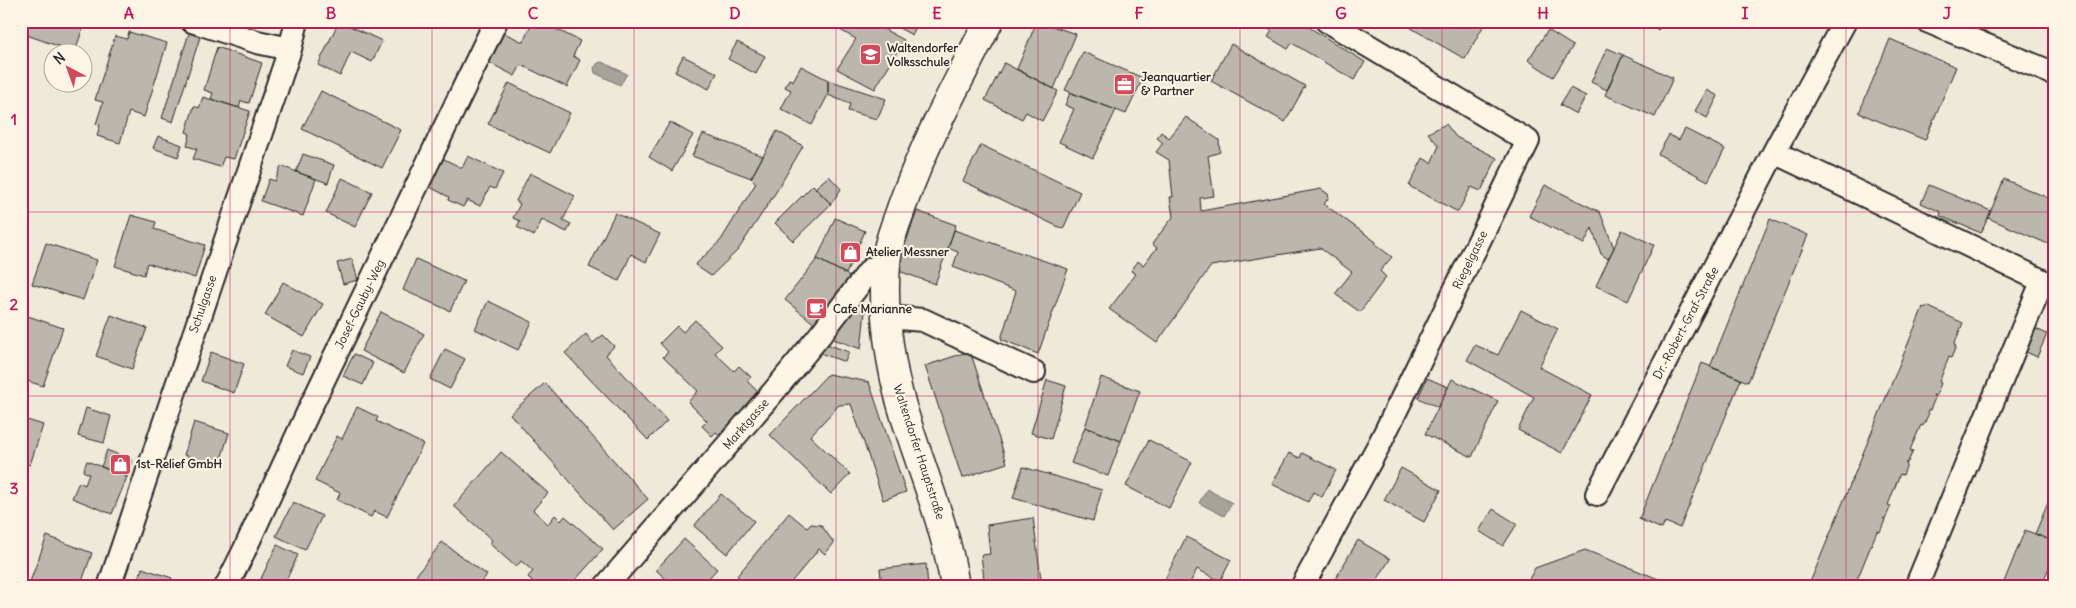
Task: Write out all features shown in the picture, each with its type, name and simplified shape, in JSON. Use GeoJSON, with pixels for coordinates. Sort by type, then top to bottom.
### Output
{"type":"FeatureCollection","features":[{"type":"Feature","properties":{"kind":"main road","name":"Waltendorfer Hauptstraße"},"geometry":{"type":"LineString","coordinates":[[956,587],[942,522],[904,413],[891,363],[887,317],[886,263],[894,230],[912,180],[938,120],[989,21]]}},
{"type":"Feature","properties":{"kind":"street"},"geometry":{"type":"LineString","coordinates":[[192,21],[257,42],[290,49]]}},
{"type":"Feature","properties":{"kind":"street","name":"Schulgasse"},"geometry":{"type":"LineString","coordinates":[[109,587],[290,49],[297,21]]}},
{"type":"Feature","properties":{"kind":"street","name":"Josef-Gauby-Weg"},"geometry":{"type":"LineString","coordinates":[[226,587],[496,21]]}},
{"type":"Feature","properties":{"kind":"street","name":"Riegelgasse"},"geometry":{"type":"LineString","coordinates":[[1302,587],[1381,441],[1528,141],[1327,21]]}},
{"type":"Feature","properties":{"kind":"street","name":"Dr.-Robert-Graf-Straße"},"geometry":{"type":"LineString","coordinates":[[1596,494],[1774,152],[1845,21]]}},
{"type":"Feature","properties":{"kind":"street"},"geometry":{"type":"LineString","coordinates":[[1927,21],[2055,74]]}},
{"type":"Feature","properties":{"kind":"street"},"geometry":{"type":"LineString","coordinates":[[1774,152],[2048,285],[1916,587]]}},
{"type":"Feature","properties":{"kind":"street","name":"Marktgasse"},"geometry":{"type":"LineString","coordinates":[[605,587],[787,376],[871,269],[886,263]]}},
{"type":"Feature","properties":{"kind":"street"},"geometry":{"type":"LineString","coordinates":[[887,317],[923,320],[1034,372]]}},
{"type":"Feature","properties":{"kind":"shaded area"},"geometry":{"type":"Polygon","coordinates":[[[602,62],[627,74],[620,85],[595,73],[594,68],[598,63],[602,62]]]}},
{"type":"Feature","properties":{"kind":"shaded area"},"geometry":{"type":"Polygon","coordinates":[[[1207,489],[1232,503],[1224,516],[1199,503],[1207,489]]]}},
{"type":"Feature","properties":{"kind":"building"},"geometry":{"type":"Polygon","coordinates":[[[21,21],[85,21],[78,42],[47,42],[21,33],[21,21]]]}},
{"type":"Feature","properties":{"kind":"building"},"geometry":{"type":"Polygon","coordinates":[[[339,21],[382,41],[372,62],[351,52],[340,76],[318,65],[339,21]]]}},
{"type":"Feature","properties":{"kind":"building"},"geometry":{"type":"Polygon","coordinates":[[[533,21],[540,21],[580,41],[573,56],[580,60],[567,87],[521,65],[515,76],[488,62],[502,32],[523,42],[533,21]]]}},
{"type":"Feature","properties":{"kind":"building","name":"Waltendorfer Volksschule"},"geometry":{"type":"Polygon","coordinates":[[[824,21],[880,21],[878,26],[904,40],[875,89],[837,69],[856,39],[824,21]]]}},
{"type":"Feature","properties":{"kind":"building","name":"Waltendorfer Volksschule"},"geometry":{"type":"Polygon","coordinates":[[[886,21],[919,21],[912,35],[886,21]]]}},
{"type":"Feature","properties":{"kind":"building"},"geometry":{"type":"Polygon","coordinates":[[[1037,21],[1076,34],[1054,89],[1017,69],[1037,21]]]}},
{"type":"Feature","properties":{"kind":"building"},"geometry":{"type":"Polygon","coordinates":[[[1273,21],[1299,21],[1365,62],[1354,80],[1292,43],[1288,49],[1268,37],[1272,31],[1268,29],[1273,21]]]}},
{"type":"Feature","properties":{"kind":"building"},"geometry":{"type":"Polygon","coordinates":[[[1415,21],[1486,21],[1465,59],[1411,28],[1415,21]]]}},
{"type":"Feature","properties":{"kind":"building"},"geometry":{"type":"Polygon","coordinates":[[[1647,21],[1664,21],[1658,30],[1647,21]]]}},
{"type":"Feature","properties":{"kind":"building"},"geometry":{"type":"Polygon","coordinates":[[[1548,30],[1573,46],[1553,77],[1528,60],[1548,30]]]}},
{"type":"Feature","properties":{"kind":"building"},"geometry":{"type":"Polygon","coordinates":[[[129,32],[167,43],[144,117],[129,112],[120,143],[97,136],[100,125],[96,124],[103,102],[95,100],[115,36],[127,39],[129,32]]]}},
{"type":"Feature","properties":{"kind":"building"},"geometry":{"type":"Polygon","coordinates":[[[189,33],[200,37],[173,122],[162,118],[189,33]]]}},
{"type":"Feature","properties":{"kind":"building"},"geometry":{"type":"Polygon","coordinates":[[[1890,39],[1956,67],[1925,140],[1859,113],[1890,39]]]}},
{"type":"Feature","properties":{"kind":"building"},"geometry":{"type":"Polygon","coordinates":[[[737,42],[765,56],[756,74],[728,59],[737,42]]]}},
{"type":"Feature","properties":{"kind":"building"},"geometry":{"type":"Polygon","coordinates":[[[1231,44],[1305,86],[1285,122],[1211,81],[1231,44]]]}},
{"type":"Feature","properties":{"kind":"building"},"geometry":{"type":"Polygon","coordinates":[[[217,47],[262,63],[249,103],[241,101],[239,108],[211,99],[213,93],[204,90],[217,47]]]}},
{"type":"Feature","properties":{"kind":"building"},"geometry":{"type":"Polygon","coordinates":[[[1607,48],[1623,55],[1607,90],[1591,82],[1607,48]]]}},
{"type":"Feature","properties":{"kind":"building"},"geometry":{"type":"Polygon","coordinates":[[[1083,52],[1143,78],[1126,114],[1065,90],[1083,52]]]}},
{"type":"Feature","properties":{"kind":"building"},"geometry":{"type":"Polygon","coordinates":[[[1623,55],[1673,78],[1655,117],[1605,95],[1623,55]]]}},
{"type":"Feature","properties":{"kind":"building"},"geometry":{"type":"Polygon","coordinates":[[[683,56],[717,73],[709,89],[675,72],[683,56]]]}},
{"type":"Feature","properties":{"kind":"building"},"geometry":{"type":"Polygon","coordinates":[[[1004,63],[1058,91],[1042,121],[1026,112],[1022,119],[985,100],[1004,63]]]}},
{"type":"Feature","properties":{"kind":"building"},"geometry":{"type":"Polygon","coordinates":[[[801,66],[828,80],[828,95],[812,125],[781,109],[791,90],[785,87],[789,79],[793,81],[801,66]]]}},
{"type":"Feature","properties":{"kind":"building"},"geometry":{"type":"Polygon","coordinates":[[[828,80],[886,99],[877,119],[848,111],[850,104],[828,95],[828,80]]]}},
{"type":"Feature","properties":{"kind":"building"},"geometry":{"type":"Polygon","coordinates":[[[509,83],[570,113],[550,153],[488,124],[509,83]]]}},
{"type":"Feature","properties":{"kind":"building"},"geometry":{"type":"Polygon","coordinates":[[[1570,88],[1586,96],[1576,114],[1560,105],[1570,88]]]}},
{"type":"Feature","properties":{"kind":"building"},"geometry":{"type":"Polygon","coordinates":[[[1707,90],[1718,96],[1707,118],[1695,111],[1707,90]]]}},
{"type":"Feature","properties":{"kind":"building"},"geometry":{"type":"Polygon","coordinates":[[[321,91],[401,130],[382,168],[302,129],[321,91]]]}},
{"type":"Feature","properties":{"kind":"building"},"geometry":{"type":"Polygon","coordinates":[[[1070,93],[1116,110],[1093,158],[1059,142],[1074,109],[1065,105],[1070,93]]]}},
{"type":"Feature","properties":{"kind":"building"},"geometry":{"type":"Polygon","coordinates":[[[203,97],[250,111],[234,159],[224,157],[220,167],[193,159],[197,149],[187,146],[190,134],[186,132],[194,106],[199,108],[203,97]]]}},
{"type":"Feature","properties":{"kind":"building"},"geometry":{"type":"Polygon","coordinates":[[[1186,117],[1219,140],[1220,152],[1208,156],[1214,196],[1200,198],[1201,211],[1321,189],[1329,197],[1324,204],[1376,242],[1376,245],[1392,257],[1380,271],[1386,277],[1360,312],[1335,294],[1352,272],[1320,248],[1211,266],[1157,343],[1109,309],[1136,274],[1131,271],[1138,261],[1143,265],[1157,248],[1152,244],[1173,217],[1170,197],[1173,197],[1169,160],[1156,152],[1163,143],[1157,138],[1161,132],[1169,138],[1186,117]]]}},
{"type":"Feature","properties":{"kind":"building"},"geometry":{"type":"Polygon","coordinates":[[[670,122],[693,135],[672,171],[649,157],[670,122]]]}},
{"type":"Feature","properties":{"kind":"building"},"geometry":{"type":"Polygon","coordinates":[[[1446,124],[1456,137],[1497,158],[1481,191],[1471,187],[1458,212],[1409,186],[1423,158],[1431,163],[1439,146],[1428,133],[1446,124]]]}},
{"type":"Feature","properties":{"kind":"building"},"geometry":{"type":"Polygon","coordinates":[[[1685,129],[1725,149],[1708,181],[1658,154],[1669,135],[1679,140],[1685,129]]]}},
{"type":"Feature","properties":{"kind":"building"},"geometry":{"type":"Polygon","coordinates":[[[777,131],[803,146],[738,250],[711,276],[695,265],[721,240],[756,183],[751,178],[777,131]]]}},
{"type":"Feature","properties":{"kind":"building"},"geometry":{"type":"Polygon","coordinates":[[[703,134],[763,156],[751,178],[692,156],[703,134]]]}},
{"type":"Feature","properties":{"kind":"building"},"geometry":{"type":"Polygon","coordinates":[[[158,136],[182,145],[178,157],[153,148],[158,136]]]}},
{"type":"Feature","properties":{"kind":"building"},"geometry":{"type":"Polygon","coordinates":[[[981,145],[1080,192],[1063,229],[963,181],[981,145]]]}},
{"type":"Feature","properties":{"kind":"building"},"geometry":{"type":"Polygon","coordinates":[[[303,154],[334,165],[328,183],[296,172],[303,154]]]}},
{"type":"Feature","properties":{"kind":"building"},"geometry":{"type":"Polygon","coordinates":[[[468,156],[503,173],[495,189],[490,187],[480,206],[467,200],[463,207],[448,200],[449,197],[428,186],[442,158],[462,168],[468,156]]]}},
{"type":"Feature","properties":{"kind":"building"},"geometry":{"type":"Polygon","coordinates":[[[281,166],[316,179],[303,216],[261,201],[269,179],[275,181],[281,166]]]}},
{"type":"Feature","properties":{"kind":"building"},"geometry":{"type":"Polygon","coordinates":[[[530,173],[575,196],[563,220],[571,224],[567,232],[542,220],[534,236],[517,227],[520,221],[513,218],[520,204],[516,201],[530,173]]]}},
{"type":"Feature","properties":{"kind":"building"},"geometry":{"type":"Polygon","coordinates":[[[829,176],[841,189],[831,204],[815,188],[829,176]]]}},
{"type":"Feature","properties":{"kind":"building"},"geometry":{"type":"Polygon","coordinates":[[[342,178],[372,192],[355,227],[326,213],[342,178]]]}},
{"type":"Feature","properties":{"kind":"building"},"geometry":{"type":"Polygon","coordinates":[[[2004,179],[2055,201],[2055,247],[1988,218],[2004,179]]]}},
{"type":"Feature","properties":{"kind":"building"},"geometry":{"type":"Polygon","coordinates":[[[813,185],[831,204],[793,241],[775,223],[813,185]]]}},
{"type":"Feature","properties":{"kind":"building"},"geometry":{"type":"Polygon","coordinates":[[[1545,185],[1600,212],[1614,248],[1608,259],[1601,254],[1592,228],[1584,244],[1529,216],[1545,185]]]}},
{"type":"Feature","properties":{"kind":"building"},"geometry":{"type":"Polygon","coordinates":[[[1929,185],[1991,211],[1981,233],[1940,216],[1941,212],[1921,203],[1929,185]]]}},
{"type":"Feature","properties":{"kind":"building"},"geometry":{"type":"Polygon","coordinates":[[[917,211],[956,225],[935,284],[896,270],[917,211]]]}},
{"type":"Feature","properties":{"kind":"building"},"geometry":{"type":"Polygon","coordinates":[[[615,213],[660,234],[646,262],[631,254],[619,281],[589,267],[615,213]]]}},
{"type":"Feature","properties":{"kind":"building"},"geometry":{"type":"Polygon","coordinates":[[[131,215],[156,222],[154,229],[205,245],[195,278],[147,263],[144,275],[115,266],[131,215]]]}},
{"type":"Feature","properties":{"kind":"building"},"geometry":{"type":"Polygon","coordinates":[[[835,218],[865,231],[846,274],[817,259],[835,218]]]}},
{"type":"Feature","properties":{"kind":"building"},"geometry":{"type":"Polygon","coordinates":[[[1770,219],[1808,235],[1748,382],[1710,367],[1770,219]]]}},
{"type":"Feature","properties":{"kind":"building"},"geometry":{"type":"Polygon","coordinates":[[[954,230],[1068,269],[1038,354],[1001,339],[1016,291],[953,267],[958,252],[948,248],[954,230]]]}},
{"type":"Feature","properties":{"kind":"building"},"geometry":{"type":"Polygon","coordinates":[[[1622,230],[1654,245],[1628,301],[1596,286],[1622,230]]]}},
{"type":"Feature","properties":{"kind":"building"},"geometry":{"type":"Polygon","coordinates":[[[46,243],[97,260],[83,300],[32,284],[46,243]]]}},
{"type":"Feature","properties":{"kind":"building"},"geometry":{"type":"Polygon","coordinates":[[[352,259],[358,280],[343,284],[337,263],[352,259]]]}},
{"type":"Feature","properties":{"kind":"building"},"geometry":{"type":"Polygon","coordinates":[[[416,259],[464,281],[450,311],[403,290],[416,259]]]}},
{"type":"Feature","properties":{"kind":"building"},"geometry":{"type":"Polygon","coordinates":[[[817,259],[846,274],[853,281],[816,325],[785,300],[817,259]]]}},
{"type":"Feature","properties":{"kind":"building"},"geometry":{"type":"Polygon","coordinates":[[[283,282],[323,304],[304,337],[265,315],[283,282]]]}},
{"type":"Feature","properties":{"kind":"building"},"geometry":{"type":"Polygon","coordinates":[[[488,301],[532,322],[518,350],[475,329],[488,301]]]}},
{"type":"Feature","properties":{"kind":"building"},"geometry":{"type":"Polygon","coordinates":[[[1927,306],[1963,323],[1954,345],[1956,346],[1951,358],[1949,357],[1939,382],[1941,383],[1936,396],[1933,395],[1935,398],[1930,410],[1927,412],[1929,413],[1923,426],[1921,425],[1910,450],[1913,451],[1908,462],[1905,463],[1907,464],[1903,475],[1900,474],[1888,505],[1891,506],[1885,519],[1883,518],[1885,520],[1880,532],[1877,531],[1854,587],[1810,587],[1809,585],[1923,307],[1926,308],[1927,306]]]}},
{"type":"Feature","properties":{"kind":"building"},"geometry":{"type":"Polygon","coordinates":[[[851,307],[865,311],[861,349],[828,337],[851,307]]]}},
{"type":"Feature","properties":{"kind":"building"},"geometry":{"type":"Polygon","coordinates":[[[1521,310],[1558,329],[1539,367],[1592,395],[1562,453],[1518,430],[1534,397],[1467,360],[1475,345],[1498,355],[1521,310]]]}},
{"type":"Feature","properties":{"kind":"building"},"geometry":{"type":"Polygon","coordinates":[[[381,312],[424,334],[404,373],[361,351],[381,312]]]}},
{"type":"Feature","properties":{"kind":"building"},"geometry":{"type":"Polygon","coordinates":[[[22,314],[63,328],[43,386],[21,379],[22,314]]]}},
{"type":"Feature","properties":{"kind":"building"},"geometry":{"type":"Polygon","coordinates":[[[111,315],[147,328],[132,369],[96,356],[111,315]]]}},
{"type":"Feature","properties":{"kind":"building"},"geometry":{"type":"Polygon","coordinates":[[[695,320],[722,346],[715,353],[734,371],[739,366],[751,377],[747,381],[759,393],[719,435],[716,432],[712,436],[702,426],[707,421],[688,402],[698,391],[663,357],[668,352],[660,343],[677,326],[683,332],[695,320]]]}},
{"type":"Feature","properties":{"kind":"building"},"geometry":{"type":"Polygon","coordinates":[[[2034,328],[2047,334],[2037,357],[2024,351],[2034,328]]]}},
{"type":"Feature","properties":{"kind":"building"},"geometry":{"type":"Polygon","coordinates":[[[586,334],[593,343],[603,335],[614,346],[606,355],[667,421],[648,440],[565,353],[586,334]]]}},
{"type":"Feature","properties":{"kind":"building"},"geometry":{"type":"Polygon","coordinates":[[[824,343],[849,352],[845,362],[820,353],[824,343]]]}},
{"type":"Feature","properties":{"kind":"building"},"geometry":{"type":"Polygon","coordinates":[[[445,349],[465,359],[450,389],[430,379],[445,349]]]}},
{"type":"Feature","properties":{"kind":"building"},"geometry":{"type":"Polygon","coordinates":[[[292,350],[310,357],[303,373],[285,366],[292,350]]]}},
{"type":"Feature","properties":{"kind":"building"},"geometry":{"type":"Polygon","coordinates":[[[970,351],[1007,463],[962,478],[925,366],[970,351]]]}},
{"type":"Feature","properties":{"kind":"building"},"geometry":{"type":"Polygon","coordinates":[[[211,352],[244,364],[234,393],[201,381],[211,352]]]}},
{"type":"Feature","properties":{"kind":"building"},"geometry":{"type":"Polygon","coordinates":[[[354,354],[373,363],[363,385],[343,376],[354,354]]]}},
{"type":"Feature","properties":{"kind":"building"},"geometry":{"type":"Polygon","coordinates":[[[1702,363],[1741,379],[1680,528],[1665,522],[1662,529],[1639,519],[1702,363]]]}},
{"type":"Feature","properties":{"kind":"building"},"geometry":{"type":"Polygon","coordinates":[[[828,374],[869,382],[906,492],[883,500],[851,404],[839,405],[810,436],[850,474],[831,494],[770,435],[828,374]]]}},
{"type":"Feature","properties":{"kind":"building"},"geometry":{"type":"Polygon","coordinates":[[[1101,377],[1140,391],[1121,441],[1085,427],[1101,377]]]}},
{"type":"Feature","properties":{"kind":"building"},"geometry":{"type":"Polygon","coordinates":[[[1427,378],[1448,387],[1438,407],[1418,398],[1427,378]]]}},
{"type":"Feature","properties":{"kind":"building"},"geometry":{"type":"Polygon","coordinates":[[[1452,379],[1498,401],[1472,457],[1425,434],[1452,379]]]}},
{"type":"Feature","properties":{"kind":"building"},"geometry":{"type":"Polygon","coordinates":[[[1047,380],[1066,386],[1051,439],[1031,433],[1047,380]]]}},
{"type":"Feature","properties":{"kind":"building"},"geometry":{"type":"Polygon","coordinates":[[[545,383],[648,499],[613,530],[510,414],[545,383]]]}},
{"type":"Feature","properties":{"kind":"building"},"geometry":{"type":"Polygon","coordinates":[[[357,407],[378,417],[376,421],[423,444],[387,517],[374,511],[371,517],[337,500],[340,493],[315,481],[337,436],[342,439],[357,407]]]}},
{"type":"Feature","properties":{"kind":"building"},"geometry":{"type":"Polygon","coordinates":[[[86,408],[111,416],[104,443],[78,436],[86,408]]]}},
{"type":"Feature","properties":{"kind":"building"},"geometry":{"type":"Polygon","coordinates":[[[21,418],[43,425],[30,465],[21,462],[21,418]]]}},
{"type":"Feature","properties":{"kind":"building"},"geometry":{"type":"Polygon","coordinates":[[[194,422],[229,433],[219,466],[184,455],[194,422]]]}},
{"type":"Feature","properties":{"kind":"building"},"geometry":{"type":"Polygon","coordinates":[[[1085,427],[1121,441],[1108,476],[1071,463],[1085,427]]]}},
{"type":"Feature","properties":{"kind":"building"},"geometry":{"type":"Polygon","coordinates":[[[1149,440],[1192,462],[1169,508],[1126,486],[1149,440]]]}},
{"type":"Feature","properties":{"kind":"building"},"geometry":{"type":"Polygon","coordinates":[[[107,450],[133,461],[127,477],[101,467],[107,450]]]}},
{"type":"Feature","properties":{"kind":"building"},"geometry":{"type":"Polygon","coordinates":[[[501,452],[548,493],[533,510],[548,524],[555,515],[561,521],[565,516],[603,549],[569,587],[539,587],[528,577],[533,571],[521,561],[516,567],[490,544],[492,540],[454,506],[501,452]]]}},
{"type":"Feature","properties":{"kind":"building"},"geometry":{"type":"Polygon","coordinates":[[[1289,453],[1300,458],[1302,453],[1336,470],[1322,497],[1313,492],[1308,502],[1272,484],[1289,453]]]}},
{"type":"Feature","properties":{"kind":"building"},"geometry":{"type":"Polygon","coordinates":[[[87,461],[127,477],[112,514],[72,498],[79,482],[85,485],[89,474],[83,471],[87,461]]]}},
{"type":"Feature","properties":{"kind":"building"},"geometry":{"type":"Polygon","coordinates":[[[1023,467],[1102,490],[1093,521],[1013,498],[1023,467]]]}},
{"type":"Feature","properties":{"kind":"building"},"geometry":{"type":"Polygon","coordinates":[[[1401,468],[1441,490],[1424,522],[1384,500],[1401,468]]]}},
{"type":"Feature","properties":{"kind":"building"},"geometry":{"type":"Polygon","coordinates":[[[2055,486],[2055,542],[2035,534],[2055,486]]]}},
{"type":"Feature","properties":{"kind":"building"},"geometry":{"type":"Polygon","coordinates":[[[721,494],[754,521],[727,554],[694,526],[721,494]]]}},
{"type":"Feature","properties":{"kind":"building"},"geometry":{"type":"Polygon","coordinates":[[[293,502],[322,516],[305,550],[276,536],[293,502]]]}},
{"type":"Feature","properties":{"kind":"building"},"geometry":{"type":"Polygon","coordinates":[[[1493,509],[1517,524],[1503,546],[1479,531],[1493,509]]]}},
{"type":"Feature","properties":{"kind":"building"},"geometry":{"type":"Polygon","coordinates":[[[789,513],[807,528],[811,524],[821,525],[834,543],[825,554],[819,549],[787,587],[768,587],[763,582],[760,587],[750,587],[737,576],[789,513]]]}},
{"type":"Feature","properties":{"kind":"building"},"geometry":{"type":"Polygon","coordinates":[[[1033,518],[1042,587],[985,587],[981,555],[990,554],[987,525],[1033,518]]]}},
{"type":"Feature","properties":{"kind":"building"},"geometry":{"type":"Polygon","coordinates":[[[2025,530],[2055,542],[2055,561],[2052,560],[2042,585],[2045,587],[2002,587],[2025,530]]]}},
{"type":"Feature","properties":{"kind":"building"},"geometry":{"type":"Polygon","coordinates":[[[47,536],[92,553],[80,587],[28,587],[47,536]]]}},
{"type":"Feature","properties":{"kind":"building"},"geometry":{"type":"Polygon","coordinates":[[[1186,537],[1231,560],[1220,581],[1197,569],[1188,587],[1181,587],[1165,579],[1186,537]]]}},
{"type":"Feature","properties":{"kind":"building"},"geometry":{"type":"Polygon","coordinates":[[[684,539],[717,569],[708,579],[712,582],[708,587],[675,587],[656,570],[684,539]]]}},
{"type":"Feature","properties":{"kind":"building"},"geometry":{"type":"Polygon","coordinates":[[[1358,540],[1390,559],[1373,587],[1339,587],[1333,583],[1358,540]]]}},
{"type":"Feature","properties":{"kind":"building"},"geometry":{"type":"Polygon","coordinates":[[[442,542],[487,575],[477,587],[407,587],[442,542]]]}},
{"type":"Feature","properties":{"kind":"building"},"geometry":{"type":"Polygon","coordinates":[[[277,545],[298,555],[283,587],[257,587],[277,545]]]}},
{"type":"Feature","properties":{"kind":"building"},"geometry":{"type":"Polygon","coordinates":[[[1585,550],[1679,587],[1525,587],[1535,568],[1585,550]]]}},
{"type":"Feature","properties":{"kind":"building"},"geometry":{"type":"Polygon","coordinates":[[[926,564],[928,587],[882,587],[880,569],[926,564]]]}},
{"type":"Feature","properties":{"kind":"building"},"geometry":{"type":"Polygon","coordinates":[[[142,568],[172,578],[169,587],[136,587],[142,568]]]}},
{"type":"Feature","properties":{"kind":"building"},"geometry":{"type":"Polygon","coordinates":[[[1107,581],[1119,587],[1104,587],[1107,581]]]}},
{"type":"Feature","properties":{"kind":"building"},"geometry":{"type":"Polygon","coordinates":[[[861,584],[862,587],[834,587],[834,586],[861,584]]]}},
{"type":"Feature","properties":{"kind":"place","name":"Waltendorfer Volksschule"},"geometry":{"type":"Point","coordinates":[871,55]}},
{"type":"Feature","properties":{"kind":"place","name":"Jeanquartier & Partner"},"geometry":{"type":"Point","coordinates":[1125,84]}},
{"type":"Feature","properties":{"kind":"place","name":"Atelier Messner"},"geometry":{"type":"Point","coordinates":[850,252]}},
{"type":"Feature","properties":{"kind":"place","name":"Cafe Marianne"},"geometry":{"type":"Point","coordinates":[817,309]}},
{"type":"Feature","properties":{"kind":"place","name":"1st-Relief GmbH"},"geometry":{"type":"Point","coordinates":[120,464]}}]}
